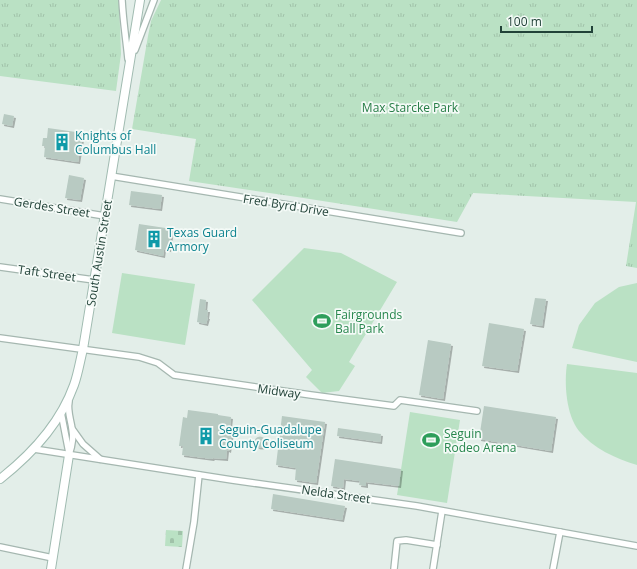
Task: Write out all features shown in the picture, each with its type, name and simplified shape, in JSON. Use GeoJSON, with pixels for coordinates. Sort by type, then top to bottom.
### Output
{"type":"FeatureCollection","features":[{"type":"Feature","properties":{"kind":"main road","name":"South Austin Street"},"geometry":{"type":"LineString","coordinates":[[0,480],[34,449],[49,431],[61,412],[74,385],[83,349],[140,0]]}},
{"type":"Feature","properties":{"kind":"main road"},"geometry":{"type":"LineString","coordinates":[[51,569],[69,455]]}},
{"type":"Feature","properties":{"kind":"street"},"geometry":{"type":"LineString","coordinates":[[122,0],[129,69]]}},
{"type":"Feature","properties":{"kind":"street"},"geometry":{"type":"LineString","coordinates":[[129,69],[154,0]]}},
{"type":"Feature","properties":{"kind":"street","name":"Fred Byrd Drive"},"geometry":{"type":"LineString","coordinates":[[111,176],[461,233]]}},
{"type":"Feature","properties":{"kind":"street","name":"Gerdes Street"},"geometry":{"type":"LineString","coordinates":[[0,199],[105,216]]}},
{"type":"Feature","properties":{"kind":"street","name":"Taft Street"},"geometry":{"type":"LineString","coordinates":[[0,266],[94,280]]}},
{"type":"Feature","properties":{"kind":"street"},"geometry":{"type":"LineString","coordinates":[[0,338],[83,349]]}},
{"type":"Feature","properties":{"kind":"street","name":"Midway"},"geometry":{"type":"LineString","coordinates":[[83,349],[122,354],[153,361],[170,373],[182,376],[394,406],[400,400],[477,410]]}},
{"type":"Feature","properties":{"kind":"street"},"geometry":{"type":"LineString","coordinates":[[69,396],[68,407],[72,430],[69,455]]}},
{"type":"Feature","properties":{"kind":"street"},"geometry":{"type":"LineString","coordinates":[[61,412],[69,455]]}},
{"type":"Feature","properties":{"kind":"street"},"geometry":{"type":"LineString","coordinates":[[72,430],[82,444],[100,459]]}},
{"type":"Feature","properties":{"kind":"street","name":"Nelda Street"},"geometry":{"type":"LineString","coordinates":[[34,449],[442,511],[637,546]]}},
{"type":"Feature","properties":{"kind":"street"},"geometry":{"type":"LineString","coordinates":[[186,569],[194,522],[199,475]]}},
{"type":"Feature","properties":{"kind":"street"},"geometry":{"type":"LineString","coordinates":[[433,569],[442,511]]}},
{"type":"Feature","properties":{"kind":"street"},"geometry":{"type":"LineString","coordinates":[[553,569],[560,532]]}},
{"type":"Feature","properties":{"kind":"street"},"geometry":{"type":"LineString","coordinates":[[394,569],[397,541],[406,540],[437,545]]}},
{"type":"Feature","properties":{"kind":"street"},"geometry":{"type":"LineString","coordinates":[[0,547],[53,558]]}},
{"type":"Feature","properties":{"kind":"green space"},"geometry":{"type":"Polygon","coordinates":[[[0,0],[119,0],[121,54],[116,91],[0,76],[0,0]]]}},
{"type":"Feature","properties":{"kind":"green space","name":"Max Starcke Park"},"geometry":{"type":"Polygon","coordinates":[[[161,0],[637,0],[637,268],[626,266],[636,202],[473,193],[457,222],[189,181],[196,139],[132,129],[151,21],[161,0]]]}},
{"type":"Feature","properties":{"kind":"green space","name":"Fairgrounds Ball Park"},"geometry":{"type":"Polygon","coordinates":[[[304,248],[341,253],[397,282],[349,362],[355,366],[339,391],[322,393],[306,377],[312,370],[252,300],[304,248]]]}},
{"type":"Feature","properties":{"kind":"green space"},"geometry":{"type":"Polygon","coordinates":[[[122,273],[195,284],[185,345],[112,333],[122,273]]]}},
{"type":"Feature","properties":{"kind":"green space"},"geometry":{"type":"Polygon","coordinates":[[[637,283],[637,362],[572,348],[579,325],[595,303],[619,287],[637,283]]]}},
{"type":"Feature","properties":{"kind":"green space"},"geometry":{"type":"Polygon","coordinates":[[[567,364],[637,373],[637,465],[621,460],[598,448],[579,431],[571,416],[567,399],[567,364]]]}},
{"type":"Feature","properties":{"kind":"green space","name":"Seguin Rodeo Arena"},"geometry":{"type":"Polygon","coordinates":[[[410,412],[460,420],[447,503],[397,495],[410,412]]]}},
{"type":"Feature","properties":{"kind":"green space"},"geometry":{"type":"Polygon","coordinates":[[[166,530],[183,531],[182,547],[165,546],[166,530]]]}},
{"type":"Feature","properties":{"kind":"building"},"geometry":{"type":"Polygon","coordinates":[[[4,114],[14,116],[12,126],[2,124],[4,114]]]}},
{"type":"Feature","properties":{"kind":"building","name":"Knights of Columbus Hall"},"geometry":{"type":"Polygon","coordinates":[[[48,128],[83,133],[78,162],[44,157],[45,146],[42,146],[43,138],[47,138],[48,128]]]}},
{"type":"Feature","properties":{"kind":"building"},"geometry":{"type":"Polygon","coordinates":[[[69,175],[84,178],[80,200],[65,198],[69,175]]]}},
{"type":"Feature","properties":{"kind":"building"},"geometry":{"type":"Polygon","coordinates":[[[131,191],[162,195],[160,209],[129,205],[131,191]]]}},
{"type":"Feature","properties":{"kind":"building","name":"Texas Guard Armory"},"geometry":{"type":"Polygon","coordinates":[[[139,224],[172,229],[169,250],[164,249],[163,256],[135,250],[139,224]]]}},
{"type":"Feature","properties":{"kind":"building"},"geometry":{"type":"Polygon","coordinates":[[[535,298],[546,299],[542,326],[530,324],[535,298]]]}},
{"type":"Feature","properties":{"kind":"building"},"geometry":{"type":"Polygon","coordinates":[[[200,299],[206,300],[205,310],[208,310],[208,317],[206,324],[197,322],[200,299]]]}},
{"type":"Feature","properties":{"kind":"building"},"geometry":{"type":"Polygon","coordinates":[[[489,323],[524,329],[517,371],[482,366],[489,323]]]}},
{"type":"Feature","properties":{"kind":"building"},"geometry":{"type":"Polygon","coordinates":[[[428,340],[451,344],[443,399],[419,395],[428,340]]]}},
{"type":"Feature","properties":{"kind":"building"},"geometry":{"type":"Polygon","coordinates":[[[484,406],[556,417],[551,451],[479,439],[484,406]]]}},
{"type":"Feature","properties":{"kind":"building","name":"Seguin-Guadalupe County Coliseum"},"geometry":{"type":"Polygon","coordinates":[[[188,410],[231,417],[230,426],[233,426],[229,451],[227,450],[226,459],[212,459],[182,455],[183,446],[179,446],[183,417],[187,418],[188,410]]]}},
{"type":"Feature","properties":{"kind":"building"},"geometry":{"type":"Polygon","coordinates":[[[282,416],[325,422],[316,483],[295,480],[296,468],[276,465],[282,416]]]}},
{"type":"Feature","properties":{"kind":"building"},"geometry":{"type":"Polygon","coordinates":[[[338,428],[381,434],[380,442],[337,436],[338,428]]]}},
{"type":"Feature","properties":{"kind":"building"},"geometry":{"type":"Polygon","coordinates":[[[258,437],[262,437],[264,438],[264,446],[258,447],[255,444],[255,440],[258,437]]]}},
{"type":"Feature","properties":{"kind":"building"},"geometry":{"type":"Polygon","coordinates":[[[335,459],[401,469],[399,486],[366,482],[366,486],[359,485],[360,481],[344,479],[343,488],[331,486],[335,459]]]}},
{"type":"Feature","properties":{"kind":"building"},"geometry":{"type":"Polygon","coordinates":[[[273,494],[345,506],[342,520],[271,509],[273,494]]]}},
{"type":"Feature","properties":{"kind":"place","name":"Knights of Columbus Hall"},"geometry":{"type":"Point","coordinates":[62,142]}},
{"type":"Feature","properties":{"kind":"place","name":"Texas Guard Armory"},"geometry":{"type":"Point","coordinates":[154,239]}},
{"type":"Feature","properties":{"kind":"place","name":"Fairgrounds Ball Park"},"geometry":{"type":"Point","coordinates":[322,321]}},
{"type":"Feature","properties":{"kind":"place","name":"Seguin-Guadalupe County Coliseum"},"geometry":{"type":"Point","coordinates":[206,436]}},
{"type":"Feature","properties":{"kind":"place","name":"Seguin Rodeo Arena"},"geometry":{"type":"Point","coordinates":[431,440]}}]}
